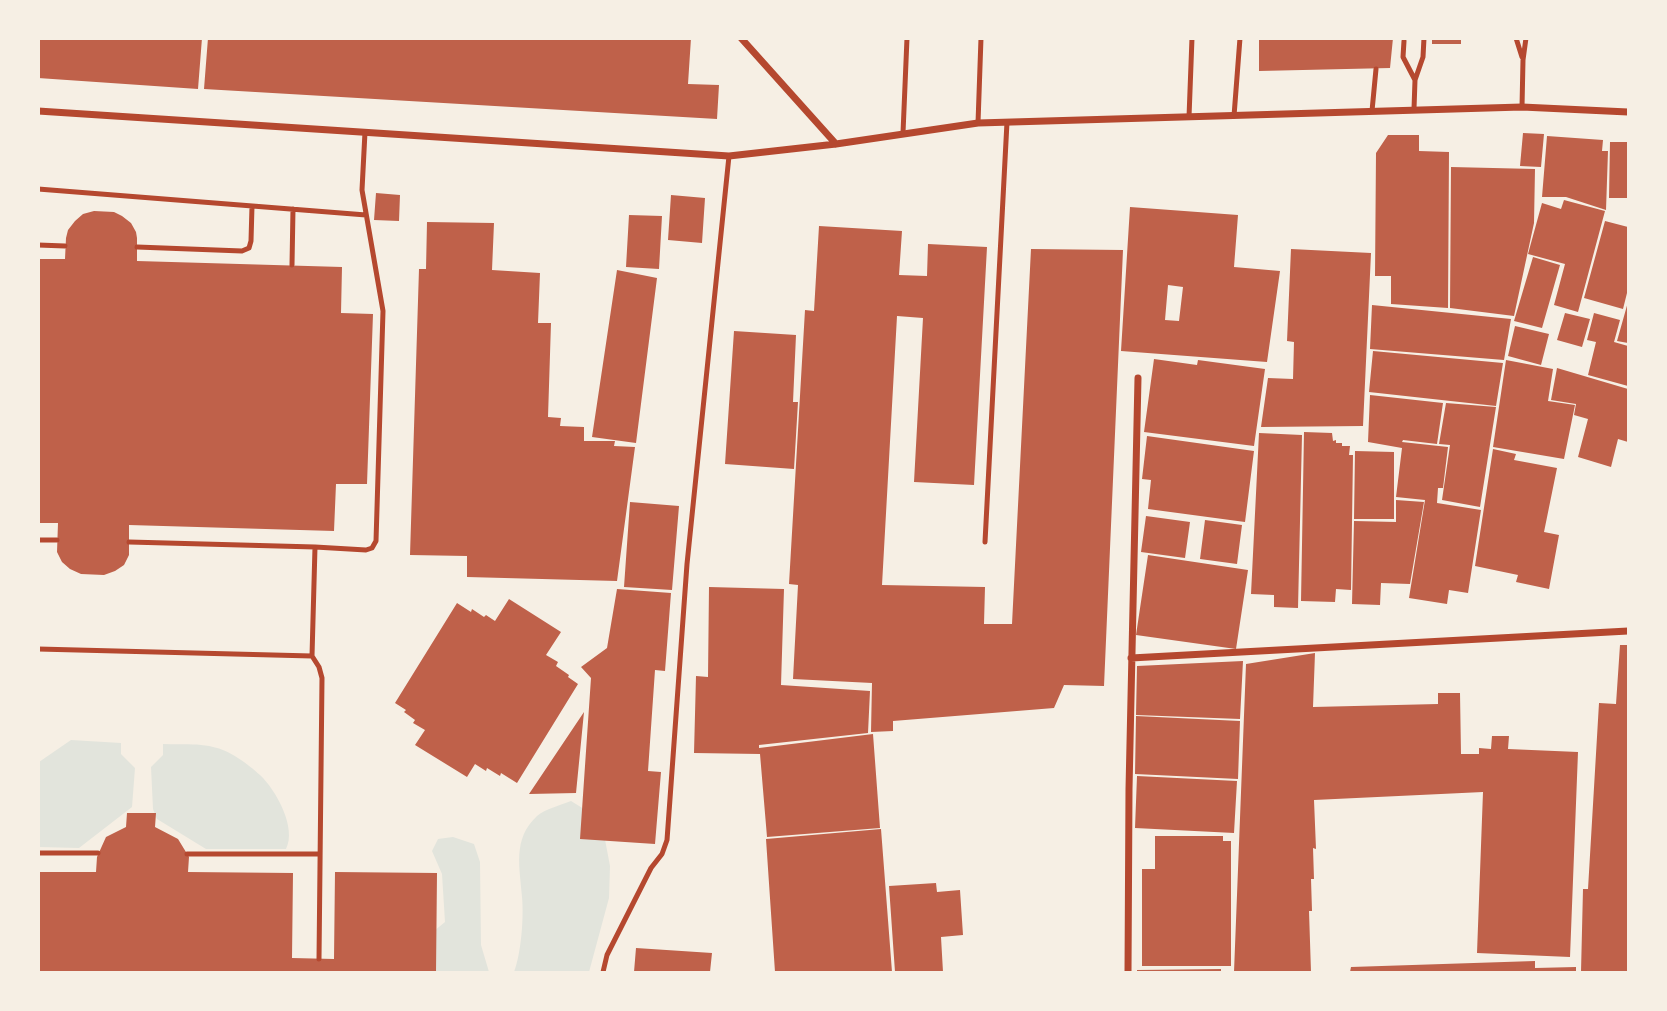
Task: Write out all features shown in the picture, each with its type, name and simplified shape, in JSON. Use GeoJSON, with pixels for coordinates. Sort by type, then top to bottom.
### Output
{"type":"FeatureCollection","features":[{"type":"Feature","properties":{"kind":"street"},"geometry":{"type":"LineString","coordinates":[[741,38],[836,144]]}},
{"type":"Feature","properties":{"kind":"street"},"geometry":{"type":"LineString","coordinates":[[38,111],[729,156],[836,144],[978,123],[1522,107],[1629,112]]}},
{"type":"Feature","properties":{"kind":"street"},"geometry":{"type":"LineString","coordinates":[[1128,972],[1131,658],[1138,378]]}},
{"type":"Feature","properties":{"kind":"street"},"geometry":{"type":"LineString","coordinates":[[1131,658],[1629,632]]}},
{"type":"Feature","properties":{"kind":"lane"},"geometry":{"type":"LineString","coordinates":[[904,134],[907,38]]}},
{"type":"Feature","properties":{"kind":"lane"},"geometry":{"type":"LineString","coordinates":[[978,123],[981,38]]}},
{"type":"Feature","properties":{"kind":"lane"},"geometry":{"type":"LineString","coordinates":[[1189,117],[1192,38]]}},
{"type":"Feature","properties":{"kind":"lane"},"geometry":{"type":"LineString","coordinates":[[1234,116],[1240,38]]}},
{"type":"Feature","properties":{"kind":"lane"},"geometry":{"type":"LineString","coordinates":[[1414,109],[1415,80],[1423,57],[1424,38]]}},
{"type":"Feature","properties":{"kind":"lane"},"geometry":{"type":"LineString","coordinates":[[1516,38],[1523,60]]}},
{"type":"Feature","properties":{"kind":"lane"},"geometry":{"type":"LineString","coordinates":[[1522,107],[1526,38]]}},
{"type":"Feature","properties":{"kind":"lane"},"geometry":{"type":"LineString","coordinates":[[1404,41],[1403,57],[1415,80]]}},
{"type":"Feature","properties":{"kind":"lane"},"geometry":{"type":"LineString","coordinates":[[1372,110],[1376,69]]}},
{"type":"Feature","properties":{"kind":"lane"},"geometry":{"type":"LineString","coordinates":[[985,542],[1007,122]]}},
{"type":"Feature","properties":{"kind":"lane"},"geometry":{"type":"LineString","coordinates":[[129,542],[366,550],[372,548],[376,541],[383,311],[362,190],[365,132]]}},
{"type":"Feature","properties":{"kind":"lane"},"geometry":{"type":"LineString","coordinates":[[603,972],[607,955],[667,840],[687,565],[729,156]]}},
{"type":"Feature","properties":{"kind":"lane"},"geometry":{"type":"LineString","coordinates":[[38,189],[366,215]]}},
{"type":"Feature","properties":{"kind":"lane"},"geometry":{"type":"LineString","coordinates":[[137,247],[242,251],[249,248],[251,241],[252,206]]}},
{"type":"Feature","properties":{"kind":"lane"},"geometry":{"type":"LineString","coordinates":[[292,265],[293,209]]}},
{"type":"Feature","properties":{"kind":"lane"},"geometry":{"type":"LineString","coordinates":[[38,246],[65,246]]}},
{"type":"Feature","properties":{"kind":"lane"},"geometry":{"type":"LineString","coordinates":[[38,540],[57,540]]}},
{"type":"Feature","properties":{"kind":"lane"},"geometry":{"type":"LineString","coordinates":[[315,547],[312,656],[321,678],[319,959]]}},
{"type":"Feature","properties":{"kind":"lane"},"geometry":{"type":"LineString","coordinates":[[38,649],[312,656]]}},
{"type":"Feature","properties":{"kind":"lane"},"geometry":{"type":"LineString","coordinates":[[38,853],[99,853]]}},
{"type":"Feature","properties":{"kind":"lane"},"geometry":{"type":"LineString","coordinates":[[187,854],[320,854]]}},
{"type":"Feature","properties":{"kind":"shaded area"},"geometry":{"type":"Polygon","coordinates":[[[71,740],[121,743],[121,754],[135,768],[132,807],[79,848],[39,847],[39,762],[71,740]]]}},
{"type":"Feature","properties":{"kind":"shaded area"},"geometry":{"type":"Polygon","coordinates":[[[163,744],[201,745],[219,749],[238,758],[255,771],[278,799],[287,820],[289,840],[286,849],[206,849],[157,819],[153,809],[151,767],[163,755],[163,744]]]}},
{"type":"Feature","properties":{"kind":"shaded area"},"geometry":{"type":"Polygon","coordinates":[[[571,801],[592,814],[603,829],[610,866],[609,898],[589,972],[514,972],[522,925],[519,854],[524,834],[537,816],[571,801]]]}},
{"type":"Feature","properties":{"kind":"shaded area"},"geometry":{"type":"Polygon","coordinates":[[[453,837],[474,844],[480,862],[481,945],[489,972],[389,972],[400,959],[445,922],[442,874],[432,851],[438,839],[453,837]]]}},
{"type":"Feature","properties":{"kind":"building"},"geometry":{"type":"Polygon","coordinates":[[[38,38],[202,38],[198,89],[38,78],[38,38]]]}},
{"type":"Feature","properties":{"kind":"building"},"geometry":{"type":"Polygon","coordinates":[[[208,38],[691,38],[688,84],[719,85],[717,119],[204,89],[208,38]]]}},
{"type":"Feature","properties":{"kind":"building"},"geometry":{"type":"Polygon","coordinates":[[[1259,38],[1393,38],[1390,68],[1259,71],[1259,38]]]}},
{"type":"Feature","properties":{"kind":"building"},"geometry":{"type":"Polygon","coordinates":[[[1432,38],[1461,38],[1461,44],[1432,44],[1432,38]]]}},
{"type":"Feature","properties":{"kind":"building"},"geometry":{"type":"Polygon","coordinates":[[[1523,133],[1544,134],[1541,167],[1520,166],[1523,133]]]}},
{"type":"Feature","properties":{"kind":"building"},"geometry":{"type":"Polygon","coordinates":[[[1388,135],[1419,135],[1419,151],[1449,152],[1448,308],[1391,304],[1391,276],[1375,276],[1376,153],[1388,135]]]}},
{"type":"Feature","properties":{"kind":"building"},"geometry":{"type":"Polygon","coordinates":[[[1547,136],[1603,140],[1602,151],[1608,151],[1606,210],[1566,197],[1542,197],[1547,136]]]}},
{"type":"Feature","properties":{"kind":"building"},"geometry":{"type":"Polygon","coordinates":[[[1610,142],[1628,142],[1628,198],[1609,198],[1610,142]]]}},
{"type":"Feature","properties":{"kind":"building"},"geometry":{"type":"Polygon","coordinates":[[[1451,167],[1535,169],[1534,223],[1514,316],[1450,308],[1451,167]]]}},
{"type":"Feature","properties":{"kind":"building"},"geometry":{"type":"Polygon","coordinates":[[[376,193],[400,195],[399,221],[374,220],[376,193]]]}},
{"type":"Feature","properties":{"kind":"building"},"geometry":{"type":"Polygon","coordinates":[[[671,195],[705,198],[702,243],[668,240],[671,195]]]}},
{"type":"Feature","properties":{"kind":"building"},"geometry":{"type":"Polygon","coordinates":[[[1564,200],[1605,211],[1578,312],[1554,305],[1565,264],[1528,254],[1542,203],[1561,209],[1564,200]]]}},
{"type":"Feature","properties":{"kind":"building"},"geometry":{"type":"Polygon","coordinates":[[[1130,207],[1238,215],[1234,267],[1280,271],[1267,362],[1121,351],[1130,207]],[[1168,285],[1165,320],[1179,321],[1183,287],[1168,285]]]}},
{"type":"Feature","properties":{"kind":"building"},"geometry":{"type":"Polygon","coordinates":[[[94,211],[114,212],[131,223],[137,238],[137,261],[342,267],[341,313],[373,314],[367,484],[336,484],[334,531],[129,525],[129,555],[124,565],[115,571],[104,575],[81,574],[62,562],[57,552],[58,523],[38,523],[38,259],[65,259],[68,230],[83,214],[94,211]]]}},
{"type":"Feature","properties":{"kind":"building"},"geometry":{"type":"Polygon","coordinates":[[[629,215],[662,216],[659,269],[626,267],[629,215]]]}},
{"type":"Feature","properties":{"kind":"building"},"geometry":{"type":"Polygon","coordinates":[[[1605,221],[1628,227],[1628,289],[1623,309],[1584,298],[1605,221]]]}},
{"type":"Feature","properties":{"kind":"building"},"geometry":{"type":"Polygon","coordinates":[[[427,222],[494,223],[492,270],[540,273],[538,323],[551,323],[548,417],[561,418],[560,426],[584,427],[584,441],[615,441],[614,446],[635,447],[617,581],[467,577],[467,556],[410,555],[419,269],[426,269],[427,222]]]}},
{"type":"Feature","properties":{"kind":"building"},"geometry":{"type":"Polygon","coordinates":[[[819,226],[902,231],[899,275],[927,276],[928,244],[987,247],[974,485],[914,482],[923,318],[897,316],[882,585],[985,587],[984,624],[1012,624],[1031,249],[1123,250],[1104,686],[1064,685],[1054,708],[893,721],[893,731],[871,732],[872,683],[793,679],[798,585],[789,584],[805,310],[814,311],[819,226]]]}},
{"type":"Feature","properties":{"kind":"building"},"geometry":{"type":"Polygon","coordinates":[[[1291,249],[1371,253],[1363,426],[1261,427],[1268,378],[1293,379],[1294,342],[1287,341],[1291,249]]]}},
{"type":"Feature","properties":{"kind":"building"},"geometry":{"type":"Polygon","coordinates":[[[1533,257],[1560,265],[1542,328],[1514,321],[1533,257]]]}},
{"type":"Feature","properties":{"kind":"building"},"geometry":{"type":"Polygon","coordinates":[[[617,270],[657,278],[636,443],[592,437],[617,270]]]}},
{"type":"Feature","properties":{"kind":"building"},"geometry":{"type":"Polygon","coordinates":[[[1628,302],[1628,343],[1617,341],[1628,302]]]}},
{"type":"Feature","properties":{"kind":"building"},"geometry":{"type":"Polygon","coordinates":[[[1372,305],[1511,319],[1504,360],[1370,349],[1372,305]]]}},
{"type":"Feature","properties":{"kind":"building"},"geometry":{"type":"Polygon","coordinates":[[[1565,313],[1590,319],[1582,347],[1557,340],[1565,313]]]}},
{"type":"Feature","properties":{"kind":"building"},"geometry":{"type":"Polygon","coordinates":[[[1594,313],[1620,320],[1614,342],[1628,346],[1628,386],[1588,375],[1596,342],[1587,340],[1594,313]]]}},
{"type":"Feature","properties":{"kind":"building"},"geometry":{"type":"Polygon","coordinates":[[[1515,326],[1549,334],[1541,365],[1508,356],[1515,326]]]}},
{"type":"Feature","properties":{"kind":"building"},"geometry":{"type":"Polygon","coordinates":[[[734,331],[796,335],[793,402],[798,402],[794,469],[725,464],[734,331]]]}},
{"type":"Feature","properties":{"kind":"building"},"geometry":{"type":"Polygon","coordinates":[[[1373,351],[1503,363],[1496,406],[1369,392],[1373,351]]]}},
{"type":"Feature","properties":{"kind":"building"},"geometry":{"type":"Polygon","coordinates":[[[1154,359],[1197,365],[1198,360],[1265,369],[1254,446],[1144,432],[1154,359]]]}},
{"type":"Feature","properties":{"kind":"building"},"geometry":{"type":"Polygon","coordinates":[[[1506,360],[1553,369],[1548,401],[1575,405],[1564,459],[1493,447],[1506,360]]]}},
{"type":"Feature","properties":{"kind":"building"},"geometry":{"type":"Polygon","coordinates":[[[1557,368],[1628,389],[1628,442],[1618,439],[1611,467],[1578,457],[1588,419],[1574,415],[1576,404],[1551,400],[1557,368]]]}},
{"type":"Feature","properties":{"kind":"building"},"geometry":{"type":"Polygon","coordinates":[[[1370,395],[1443,403],[1437,444],[1402,442],[1448,447],[1443,488],[1438,488],[1437,503],[1481,510],[1468,593],[1449,590],[1447,604],[1409,598],[1425,500],[1396,497],[1402,448],[1368,442],[1370,395]]]}},
{"type":"Feature","properties":{"kind":"building"},"geometry":{"type":"Polygon","coordinates":[[[1446,403],[1496,407],[1480,507],[1442,500],[1450,445],[1439,444],[1446,403]]]}},
{"type":"Feature","properties":{"kind":"building"},"geometry":{"type":"Polygon","coordinates":[[[1304,432],[1332,433],[1333,441],[1342,443],[1342,446],[1350,446],[1349,455],[1353,455],[1351,590],[1336,589],[1335,602],[1301,601],[1304,432]]]}},
{"type":"Feature","properties":{"kind":"building"},"geometry":{"type":"Polygon","coordinates":[[[1259,433],[1302,435],[1298,608],[1274,607],[1274,595],[1251,594],[1259,433]]]}},
{"type":"Feature","properties":{"kind":"building"},"geometry":{"type":"Polygon","coordinates":[[[1147,436],[1254,451],[1245,522],[1148,509],[1151,480],[1142,479],[1147,436]]]}},
{"type":"Feature","properties":{"kind":"building"},"geometry":{"type":"Polygon","coordinates":[[[1493,449],[1516,454],[1514,460],[1557,468],[1544,532],[1559,535],[1549,589],[1516,582],[1518,575],[1475,566],[1493,449]]]}},
{"type":"Feature","properties":{"kind":"building"},"geometry":{"type":"Polygon","coordinates":[[[1355,451],[1394,452],[1394,519],[1354,519],[1355,451]]]}},
{"type":"Feature","properties":{"kind":"building"},"geometry":{"type":"Polygon","coordinates":[[[1396,500],[1424,502],[1410,584],[1381,583],[1380,605],[1352,604],[1354,521],[1396,522],[1396,500]]]}},
{"type":"Feature","properties":{"kind":"building"},"geometry":{"type":"Polygon","coordinates":[[[630,502],[679,506],[672,590],[624,587],[630,502]]]}},
{"type":"Feature","properties":{"kind":"building"},"geometry":{"type":"Polygon","coordinates":[[[1146,516],[1190,522],[1185,558],[1141,552],[1146,516]]]}},
{"type":"Feature","properties":{"kind":"building"},"geometry":{"type":"Polygon","coordinates":[[[1205,520],[1242,525],[1237,564],[1200,559],[1205,520]]]}},
{"type":"Feature","properties":{"kind":"building"},"geometry":{"type":"Polygon","coordinates":[[[1148,555],[1248,570],[1236,649],[1136,635],[1148,555]]]}},
{"type":"Feature","properties":{"kind":"building"},"geometry":{"type":"Polygon","coordinates":[[[709,587],[784,589],[781,685],[870,691],[868,733],[759,745],[759,748],[873,734],[880,828],[767,837],[760,754],[694,753],[696,676],[708,677],[709,587]]]}},
{"type":"Feature","properties":{"kind":"building"},"geometry":{"type":"Polygon","coordinates":[[[617,589],[671,593],[665,671],[655,670],[648,771],[661,772],[655,844],[580,839],[591,678],[581,667],[607,648],[617,589]]]}},
{"type":"Feature","properties":{"kind":"building"},"geometry":{"type":"Polygon","coordinates":[[[509,599],[561,632],[546,655],[558,662],[556,666],[578,684],[517,783],[501,773],[500,776],[475,764],[467,777],[415,745],[425,730],[413,723],[415,720],[404,712],[406,710],[395,703],[457,603],[471,612],[472,609],[495,621],[509,599]]]}},
{"type":"Feature","properties":{"kind":"building"},"geometry":{"type":"Polygon","coordinates":[[[1620,645],[1628,645],[1628,972],[1581,972],[1583,889],[1588,889],[1599,703],[1616,704],[1620,645]]]}},
{"type":"Feature","properties":{"kind":"building"},"geometry":{"type":"Polygon","coordinates":[[[1315,653],[1313,707],[1438,704],[1438,693],[1460,693],[1461,754],[1479,754],[1479,748],[1491,749],[1492,736],[1509,736],[1508,749],[1578,752],[1570,957],[1477,953],[1483,792],[1314,800],[1316,849],[1313,848],[1312,911],[1309,911],[1311,972],[1234,972],[1246,664],[1315,653]]]}},
{"type":"Feature","properties":{"kind":"building"},"geometry":{"type":"Polygon","coordinates":[[[1243,661],[1240,719],[1136,715],[1137,666],[1243,661]]]}},
{"type":"Feature","properties":{"kind":"building"},"geometry":{"type":"Polygon","coordinates":[[[584,712],[576,793],[529,794],[584,712]]]}},
{"type":"Feature","properties":{"kind":"building"},"geometry":{"type":"Polygon","coordinates":[[[1136,716],[1240,721],[1238,779],[1135,774],[1136,716]]]}},
{"type":"Feature","properties":{"kind":"building"},"geometry":{"type":"Polygon","coordinates":[[[1137,776],[1237,781],[1234,833],[1135,828],[1137,776]]]}},
{"type":"Feature","properties":{"kind":"building"},"geometry":{"type":"Polygon","coordinates":[[[127,813],[156,813],[155,827],[178,839],[189,857],[188,872],[293,873],[292,958],[334,959],[335,872],[437,873],[436,972],[38,972],[38,872],[96,872],[97,857],[106,837],[126,827],[127,813]]]}},
{"type":"Feature","properties":{"kind":"building"},"geometry":{"type":"Polygon","coordinates":[[[881,829],[892,972],[775,972],[766,839],[881,829]]]}},
{"type":"Feature","properties":{"kind":"building"},"geometry":{"type":"Polygon","coordinates":[[[1155,836],[1223,836],[1223,841],[1231,841],[1231,966],[1142,966],[1142,869],[1155,869],[1155,836]]]}},
{"type":"Feature","properties":{"kind":"building"},"geometry":{"type":"Polygon","coordinates":[[[936,883],[937,892],[960,890],[963,935],[941,937],[943,972],[895,972],[889,886],[936,883]]]}},
{"type":"Feature","properties":{"kind":"building"},"geometry":{"type":"Polygon","coordinates":[[[636,948],[712,953],[710,972],[634,972],[636,948]]]}},
{"type":"Feature","properties":{"kind":"building"},"geometry":{"type":"Polygon","coordinates":[[[1535,961],[1535,968],[1576,967],[1576,972],[1350,972],[1351,967],[1535,961]]]}},
{"type":"Feature","properties":{"kind":"building"},"geometry":{"type":"Polygon","coordinates":[[[1221,969],[1221,972],[1137,972],[1137,970],[1221,969]]]}}]}
